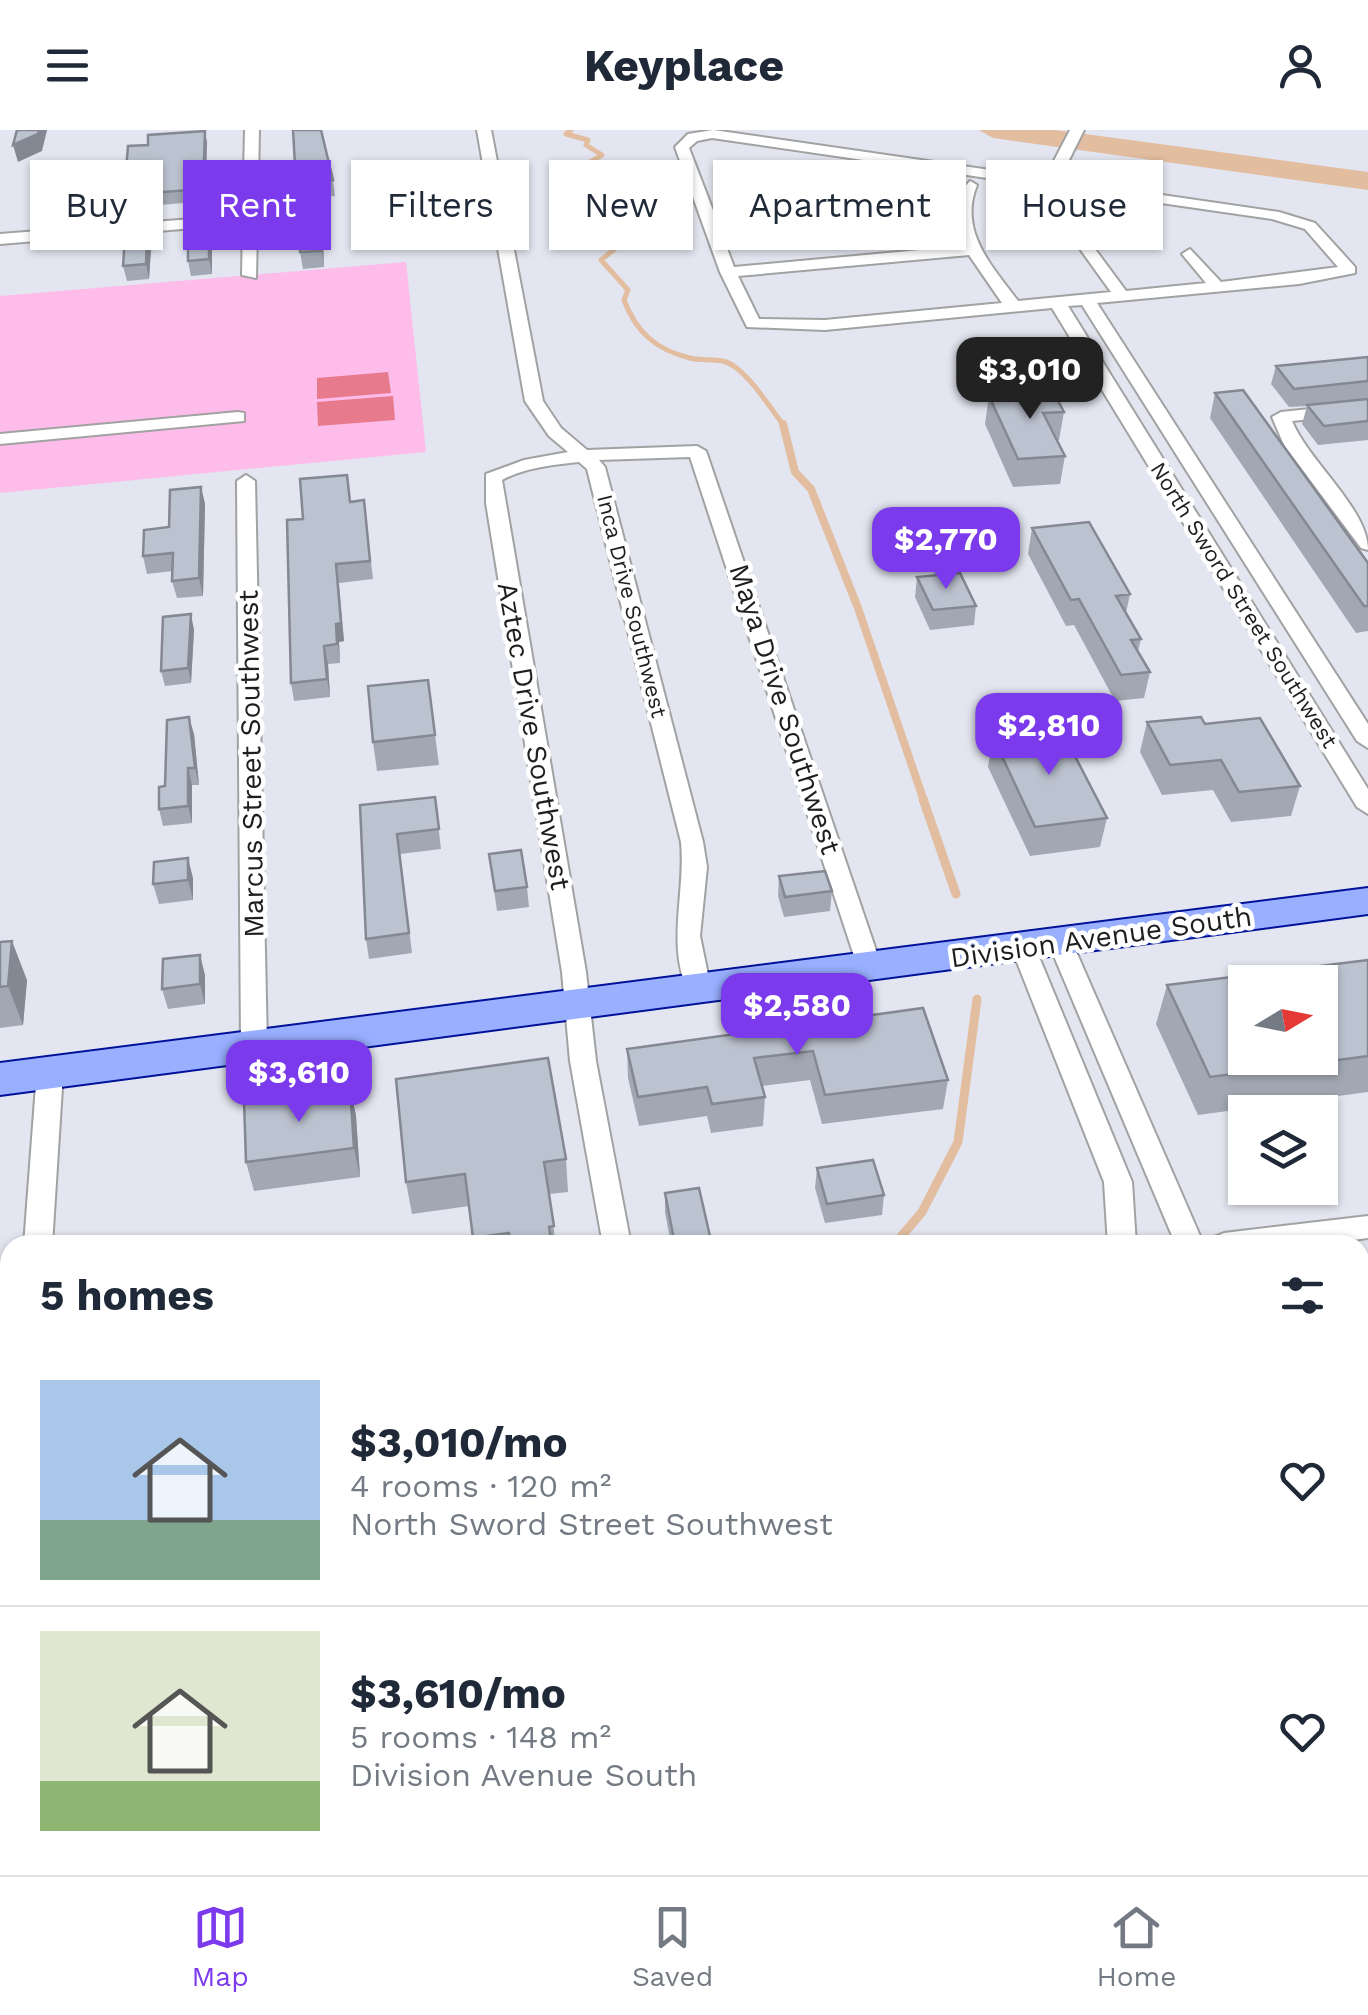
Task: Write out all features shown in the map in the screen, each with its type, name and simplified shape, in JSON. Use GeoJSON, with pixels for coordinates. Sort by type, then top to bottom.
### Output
{"type":"FeatureCollection","features":[{"type":"Feature","properties":{"kind":"main road","name":"Division Avenue South"},"geometry":{"type":"LineString","coordinates":[[0,1079],[1368,901]]}},
{"type":"Feature","properties":{"kind":"street"},"geometry":{"type":"LineString","coordinates":[[251,160],[252,130]]}},
{"type":"Feature","properties":{"kind":"street","name":"Inca Drive Southwest"},"geometry":{"type":"LineString","coordinates":[[484,130],[534,401],[555,432],[596,466],[692,842],[694,867],[688,936],[699,989]]}},
{"type":"Feature","properties":{"kind":"street"},"geometry":{"type":"LineString","coordinates":[[986,174],[739,136],[693,137],[682,147],[728,272],[753,324],[825,325],[1299,279],[1349,270],[1310,226],[1274,216],[1163,200]]}},
{"type":"Feature","properties":{"kind":"street"},"geometry":{"type":"LineString","coordinates":[[966,192],[978,173]]}},
{"type":"Feature","properties":{"kind":"street"},"geometry":{"type":"LineString","coordinates":[[709,218],[713,218]]}},
{"type":"Feature","properties":{"kind":"street"},"geometry":{"type":"LineString","coordinates":[[0,238],[183,224]]}},
{"type":"Feature","properties":{"kind":"street"},"geometry":{"type":"LineString","coordinates":[[966,232],[1013,306]]}},
{"type":"Feature","properties":{"kind":"street"},"geometry":{"type":"LineString","coordinates":[[250,250],[250,275]]}},
{"type":"Feature","properties":{"kind":"street"},"geometry":{"type":"LineString","coordinates":[[728,272],[974,250]]}},
{"type":"Feature","properties":{"kind":"street"},"geometry":{"type":"LineString","coordinates":[[1089,250],[1122,296]]}},
{"type":"Feature","properties":{"kind":"street"},"geometry":{"type":"LineString","coordinates":[[1190,254],[1217,287]]}},
{"type":"Feature","properties":{"kind":"street","name":"North Sword Street Southwest"},"geometry":{"type":"LineString","coordinates":[[1086,299],[1368,741]]}},
{"type":"Feature","properties":{"kind":"street","name":"North Sword Street Southwest"},"geometry":{"type":"LineString","coordinates":[[1057,302],[1368,806]]}},
{"type":"Feature","properties":{"kind":"street"},"geometry":{"type":"LineString","coordinates":[[1368,408],[1281,417],[1293,445],[1368,544]]}},
{"type":"Feature","properties":{"kind":"street"},"geometry":{"type":"LineString","coordinates":[[0,440],[238,416]]}},
{"type":"Feature","properties":{"kind":"street","name":"Maya Drive Southwest"},"geometry":{"type":"LineString","coordinates":[[589,458],[698,451],[870,968]]}},
{"type":"Feature","properties":{"kind":"street","name":"Aztec Drive Southwest"},"geometry":{"type":"LineString","coordinates":[[589,458],[502,470],[493,478],[615,1235]]}},
{"type":"Feature","properties":{"kind":"street","name":"Marcus Street Southwest"},"geometry":{"type":"LineString","coordinates":[[246,481],[254,1046]]}},
{"type":"Feature","properties":{"kind":"street"},"geometry":{"type":"LineString","coordinates":[[1042,944],[1118,1182],[1121,1235]]}},
{"type":"Feature","properties":{"kind":"street"},"geometry":{"type":"LineString","coordinates":[[1042,944],[1185,1235]]}},
{"type":"Feature","properties":{"kind":"street"},"geometry":{"type":"LineString","coordinates":[[39,1235],[50,1072]]}},
{"type":"Feature","properties":{"kind":"street"},"geometry":{"type":"LineString","coordinates":[[1304,1235],[1368,1227]]}},
{"type":"Feature","properties":{"kind":"shaded area"},"geometry":{"type":"Polygon","coordinates":[[[406,262],[426,452],[0,493],[0,296],[406,262]]]}},
{"type":"Feature","properties":{"kind":"shaded area"},"geometry":{"type":"Polygon","coordinates":[[[388,372],[391,393],[317,399],[317,378],[388,372]]]}},
{"type":"Feature","properties":{"kind":"shaded area"},"geometry":{"type":"Polygon","coordinates":[[[393,396],[395,420],[318,426],[317,402],[393,396]]]}},
{"type":"Feature","properties":{"kind":"building"},"geometry":{"type":"Polygon","coordinates":[[[17,130],[39,130],[13,145],[17,130]]]}},
{"type":"Feature","properties":{"kind":"building"},"geometry":{"type":"Polygon","coordinates":[[[293,130],[321,130],[328,160],[295,160],[293,130]]]}},
{"type":"Feature","properties":{"kind":"building"},"geometry":{"type":"Polygon","coordinates":[[[205,131],[204,160],[183,160],[183,191],[163,192],[163,160],[127,160],[128,146],[148,145],[148,135],[205,131]]]}},
{"type":"Feature","properties":{"kind":"building"},"geometry":{"type":"Polygon","coordinates":[[[124,250],[146,250],[146,264],[123,266],[124,250]]]}},
{"type":"Feature","properties":{"kind":"building"},"geometry":{"type":"Polygon","coordinates":[[[188,250],[209,250],[209,259],[188,261],[188,250]]]}},
{"type":"Feature","properties":{"kind":"building"},"geometry":{"type":"Polygon","coordinates":[[[1368,357],[1368,381],[1294,389],[1276,366],[1368,357]]]}},
{"type":"Feature","properties":{"kind":"building"},"geometry":{"type":"Polygon","coordinates":[[[1050,386],[1064,412],[1043,413],[1065,456],[1018,459],[989,396],[1030,394],[1026,388],[1050,386]]]}},
{"type":"Feature","properties":{"kind":"building"},"geometry":{"type":"Polygon","coordinates":[[[1243,390],[1368,563],[1368,606],[1364,606],[1215,393],[1243,390]]]}},
{"type":"Feature","properties":{"kind":"building"},"geometry":{"type":"Polygon","coordinates":[[[1368,399],[1368,421],[1324,426],[1307,405],[1368,399]]]}},
{"type":"Feature","properties":{"kind":"building"},"geometry":{"type":"Polygon","coordinates":[[[347,475],[350,502],[364,500],[370,561],[336,564],[341,623],[336,624],[337,644],[324,646],[327,679],[291,683],[287,520],[303,519],[300,479],[347,475]]]}},
{"type":"Feature","properties":{"kind":"building"},"geometry":{"type":"Polygon","coordinates":[[[201,487],[199,578],[172,581],[173,553],[143,556],[144,530],[169,527],[170,490],[201,487]]]}},
{"type":"Feature","properties":{"kind":"building"},"geometry":{"type":"Polygon","coordinates":[[[1089,522],[1130,594],[1116,596],[1141,639],[1131,640],[1150,672],[1121,675],[1079,599],[1071,600],[1032,528],[1089,522]]]}},
{"type":"Feature","properties":{"kind":"building"},"geometry":{"type":"Polygon","coordinates":[[[960,573],[976,606],[933,610],[917,577],[960,573]]]}},
{"type":"Feature","properties":{"kind":"building"},"geometry":{"type":"Polygon","coordinates":[[[191,614],[188,668],[161,671],[163,617],[191,614]]]}},
{"type":"Feature","properties":{"kind":"building"},"geometry":{"type":"Polygon","coordinates":[[[428,680],[435,735],[373,742],[368,686],[428,680]]]}},
{"type":"Feature","properties":{"kind":"building"},"geometry":{"type":"Polygon","coordinates":[[[189,717],[195,768],[188,768],[188,806],[159,809],[159,787],[165,786],[167,720],[189,717]]]}},
{"type":"Feature","properties":{"kind":"building"},"geometry":{"type":"Polygon","coordinates":[[[1201,717],[1205,724],[1260,718],[1300,786],[1239,792],[1221,760],[1170,765],[1147,722],[1201,717]]]}},
{"type":"Feature","properties":{"kind":"building"},"geometry":{"type":"Polygon","coordinates":[[[1061,729],[1107,818],[1035,827],[993,737],[1061,729]]]}},
{"type":"Feature","properties":{"kind":"building"},"geometry":{"type":"Polygon","coordinates":[[[435,797],[439,829],[397,834],[409,933],[366,939],[360,805],[435,797]]]}},
{"type":"Feature","properties":{"kind":"building"},"geometry":{"type":"Polygon","coordinates":[[[521,850],[527,887],[495,891],[489,854],[521,850]]]}},
{"type":"Feature","properties":{"kind":"building"},"geometry":{"type":"Polygon","coordinates":[[[188,858],[188,880],[153,884],[154,862],[188,858]]]}},
{"type":"Feature","properties":{"kind":"building"},"geometry":{"type":"Polygon","coordinates":[[[825,871],[832,891],[785,897],[779,876],[825,871]]]}},
{"type":"Feature","properties":{"kind":"building"},"geometry":{"type":"Polygon","coordinates":[[[12,941],[8,986],[0,987],[0,942],[12,941]]]}},
{"type":"Feature","properties":{"kind":"building"},"geometry":{"type":"Polygon","coordinates":[[[200,955],[200,984],[162,989],[163,959],[200,955]]]}},
{"type":"Feature","properties":{"kind":"building"},"geometry":{"type":"Polygon","coordinates":[[[1368,960],[1368,1056],[1338,1060],[1338,965],[1328,965],[1368,960]]]}},
{"type":"Feature","properties":{"kind":"building"},"geometry":{"type":"Polygon","coordinates":[[[1228,977],[1228,1075],[1210,1077],[1167,985],[1228,977]]]}},
{"type":"Feature","properties":{"kind":"building"},"geometry":{"type":"Polygon","coordinates":[[[923,1008],[948,1080],[825,1095],[813,1051],[754,1058],[765,1097],[712,1104],[707,1087],[638,1097],[627,1049],[923,1008]]]}},
{"type":"Feature","properties":{"kind":"building"},"geometry":{"type":"Polygon","coordinates":[[[548,1058],[566,1159],[544,1162],[554,1226],[549,1227],[550,1235],[473,1235],[465,1174],[406,1182],[396,1079],[548,1058]]]}},
{"type":"Feature","properties":{"kind":"building"},"geometry":{"type":"Polygon","coordinates":[[[350,1087],[354,1148],[246,1162],[244,1101],[350,1087]]]}},
{"type":"Feature","properties":{"kind":"building"},"geometry":{"type":"Polygon","coordinates":[[[873,1160],[884,1195],[827,1204],[817,1168],[873,1160]]]}},
{"type":"Feature","properties":{"kind":"building"},"geometry":{"type":"Polygon","coordinates":[[[699,1188],[710,1235],[673,1235],[665,1193],[699,1188]]]}},
{"type":"Feature","properties":{"kind":"waterway"},"geometry":{"type":"LineString","coordinates":[[571,130],[566,134],[588,140],[586,145],[602,155],[582,167],[610,190],[595,197],[602,210],[594,235],[616,248],[601,260],[628,290],[624,300],[635,321],[649,338],[667,350],[735,367],[783,424]]}},
{"type":"Feature","properties":{"kind":"waterway"},"geometry":{"type":"LineString","coordinates":[[993,130],[1368,181]]}},
{"type":"Feature","properties":{"kind":"waterway"},"geometry":{"type":"LineString","coordinates":[[783,424],[795,472],[811,489],[858,608],[924,801]]}},
{"type":"Feature","properties":{"kind":"waterway"},"geometry":{"type":"LineString","coordinates":[[923,799],[956,894]]}},
{"type":"Feature","properties":{"kind":"waterway"},"geometry":{"type":"LineString","coordinates":[[902,1235],[922,1212],[958,1142],[977,999]]}}]}
